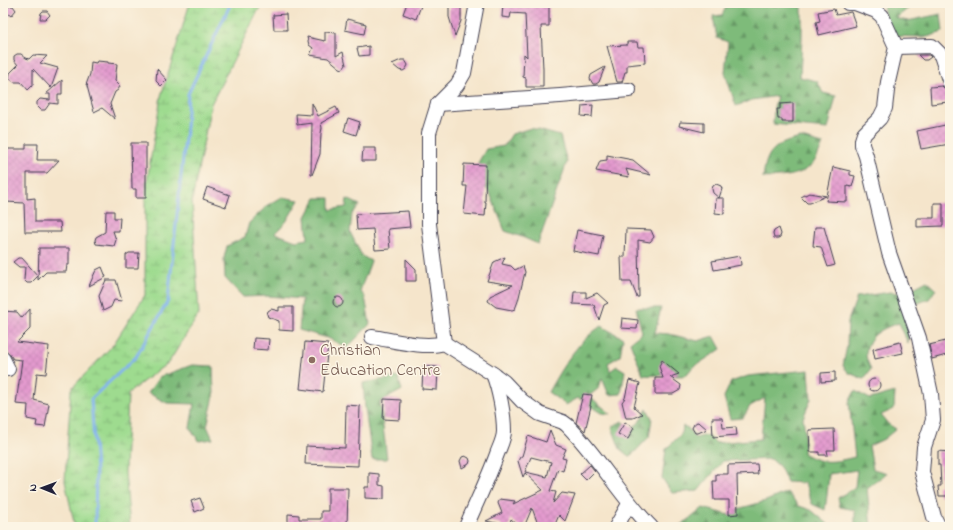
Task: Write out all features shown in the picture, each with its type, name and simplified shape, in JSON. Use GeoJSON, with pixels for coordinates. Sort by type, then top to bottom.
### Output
{"type":"FeatureCollection","features":[{"type":"Feature","properties":{"kind":"street"},"geometry":{"type":"LineString","coordinates":[[444,343],[430,224],[429,133],[438,104],[457,85],[464,73],[477,3]]}},
{"type":"Feature","properties":{"kind":"street"},"geometry":{"type":"LineString","coordinates":[[848,3],[855,3],[876,11],[882,16],[896,47],[888,82],[885,108],[880,118],[864,134],[862,145],[866,156],[889,253],[919,338],[931,394],[933,420],[924,447],[922,472],[934,516],[939,527]]}},
{"type":"Feature","properties":{"kind":"street"},"geometry":{"type":"LineString","coordinates":[[896,47],[932,46],[941,54],[950,83]]}},
{"type":"Feature","properties":{"kind":"street"},"geometry":{"type":"LineString","coordinates":[[438,104],[629,90]]}},
{"type":"Feature","properties":{"kind":"street"},"geometry":{"type":"LineString","coordinates":[[372,337],[409,343],[436,345],[444,343],[493,374],[504,382],[529,407],[540,414],[563,422],[596,456],[629,504],[651,527]]}},
{"type":"Feature","properties":{"kind":"street"},"geometry":{"type":"LineString","coordinates":[[466,527],[488,479],[503,438],[504,430],[501,407],[497,385],[493,374]]}},
{"type":"Feature","properties":{"kind":"street"},"geometry":{"type":"LineString","coordinates":[[616,527],[629,504]]}},
{"type":"Feature","properties":{"kind":"green space"},"geometry":{"type":"Polygon","coordinates":[[[190,3],[262,3],[211,104],[192,201],[199,314],[169,362],[128,393],[125,472],[130,527],[75,527],[65,481],[71,389],[113,345],[145,295],[145,193],[161,96],[190,3]]]}},
{"type":"Feature","properties":{"kind":"green space"},"geometry":{"type":"Polygon","coordinates":[[[728,3],[802,3],[800,77],[817,81],[823,93],[836,96],[828,129],[773,124],[774,107],[777,96],[752,100],[736,106],[725,73],[728,42],[717,38],[713,16],[722,15],[728,3]]]}},
{"type":"Feature","properties":{"kind":"green space"},"geometry":{"type":"Polygon","coordinates":[[[909,3],[910,7],[896,18],[907,21],[941,14],[943,32],[927,37],[887,36],[883,4],[909,3]]]}},
{"type":"Feature","properties":{"kind":"green space"},"geometry":{"type":"Polygon","coordinates":[[[531,128],[560,136],[567,162],[538,244],[505,231],[491,196],[480,177],[478,163],[486,149],[504,146],[512,134],[531,128]]]}},
{"type":"Feature","properties":{"kind":"green space"},"geometry":{"type":"Polygon","coordinates":[[[801,138],[823,144],[814,162],[804,171],[798,173],[763,178],[766,161],[773,150],[784,143],[801,138]]]}},
{"type":"Feature","properties":{"kind":"green space"},"geometry":{"type":"Polygon","coordinates":[[[282,197],[299,200],[286,222],[275,233],[296,241],[308,239],[306,217],[316,198],[330,198],[330,210],[346,207],[347,199],[360,205],[352,214],[350,232],[362,256],[371,261],[360,291],[365,297],[370,324],[347,348],[328,338],[299,330],[302,299],[269,296],[243,297],[225,278],[224,258],[227,246],[245,237],[249,223],[267,206],[282,197]]]}},
{"type":"Feature","properties":{"kind":"green space"},"geometry":{"type":"Polygon","coordinates":[[[927,281],[936,289],[929,299],[913,305],[917,325],[909,335],[908,343],[899,323],[887,327],[877,333],[869,342],[866,356],[871,369],[864,379],[849,373],[843,366],[847,346],[848,321],[857,297],[890,292],[904,293],[927,281]]]}},
{"type":"Feature","properties":{"kind":"green space"},"geometry":{"type":"Polygon","coordinates":[[[636,308],[661,308],[655,333],[669,334],[698,341],[714,336],[721,349],[692,368],[686,375],[643,375],[630,342],[642,333],[636,308]]]}},
{"type":"Feature","properties":{"kind":"green space"},"geometry":{"type":"Polygon","coordinates":[[[601,326],[623,338],[620,356],[608,363],[610,371],[617,366],[625,371],[621,394],[609,395],[602,378],[599,388],[589,396],[611,414],[602,413],[578,398],[566,405],[548,392],[577,347],[592,332],[601,326]]]}},
{"type":"Feature","properties":{"kind":"green space"},"geometry":{"type":"Polygon","coordinates":[[[192,365],[213,366],[214,396],[207,426],[213,439],[199,441],[190,428],[194,404],[167,403],[148,393],[159,377],[192,365]]]}},
{"type":"Feature","properties":{"kind":"green space"},"geometry":{"type":"Polygon","coordinates":[[[809,370],[811,399],[803,418],[805,433],[803,453],[822,461],[834,461],[855,457],[849,402],[855,391],[870,399],[895,392],[894,409],[881,415],[888,424],[896,429],[884,439],[869,446],[873,469],[887,473],[867,488],[871,527],[855,527],[855,510],[840,507],[838,498],[855,487],[857,470],[829,474],[825,510],[812,504],[805,483],[787,482],[780,467],[771,459],[723,461],[698,491],[672,493],[662,478],[666,449],[682,433],[683,426],[688,428],[695,438],[708,435],[716,443],[761,439],[765,398],[750,406],[743,418],[730,419],[724,397],[731,382],[748,376],[809,370]]]}},
{"type":"Feature","properties":{"kind":"green space"},"geometry":{"type":"Polygon","coordinates":[[[398,377],[402,390],[380,402],[387,459],[372,459],[363,383],[398,377]]]}},
{"type":"Feature","properties":{"kind":"green space"},"geometry":{"type":"Polygon","coordinates":[[[647,409],[652,418],[649,437],[630,457],[620,449],[612,427],[622,421],[628,429],[638,424],[647,409]]]}},
{"type":"Feature","properties":{"kind":"green space"},"geometry":{"type":"Polygon","coordinates":[[[787,492],[799,506],[811,510],[828,524],[827,527],[677,527],[703,508],[729,515],[741,508],[766,501],[787,492]]]}},
{"type":"Feature","properties":{"kind":"building"},"geometry":{"type":"Polygon","coordinates":[[[407,3],[422,3],[416,19],[403,14],[407,3]]]}},
{"type":"Feature","properties":{"kind":"building"},"geometry":{"type":"Polygon","coordinates":[[[449,3],[461,3],[461,21],[455,36],[449,17],[449,3]]]}},
{"type":"Feature","properties":{"kind":"building"},"geometry":{"type":"Polygon","coordinates":[[[503,3],[511,3],[511,5],[549,3],[549,26],[541,26],[543,87],[526,87],[526,78],[523,77],[524,54],[527,57],[525,14],[511,13],[510,18],[502,17],[503,3]]]}},
{"type":"Feature","properties":{"kind":"building"},"geometry":{"type":"Polygon","coordinates":[[[13,6],[16,10],[11,16],[6,12],[6,8],[13,6]]]}},
{"type":"Feature","properties":{"kind":"building"},"geometry":{"type":"Polygon","coordinates":[[[834,9],[836,15],[851,12],[856,26],[819,35],[816,22],[820,21],[818,12],[834,9]]]}},
{"type":"Feature","properties":{"kind":"building"},"geometry":{"type":"Polygon","coordinates":[[[43,11],[47,11],[50,15],[46,19],[40,19],[41,13],[43,11]]]}},
{"type":"Feature","properties":{"kind":"building"},"geometry":{"type":"Polygon","coordinates":[[[286,14],[287,30],[274,30],[273,15],[286,14]]]}},
{"type":"Feature","properties":{"kind":"building"},"geometry":{"type":"Polygon","coordinates":[[[347,19],[366,24],[364,34],[345,30],[347,19]]]}},
{"type":"Feature","properties":{"kind":"building"},"geometry":{"type":"Polygon","coordinates":[[[325,32],[336,33],[336,56],[343,52],[346,65],[343,69],[328,58],[310,55],[313,48],[309,45],[307,37],[325,41],[325,32]]]}},
{"type":"Feature","properties":{"kind":"building"},"geometry":{"type":"Polygon","coordinates":[[[627,42],[637,42],[638,47],[644,47],[645,63],[627,65],[627,72],[625,72],[622,82],[617,82],[607,46],[627,45],[627,42]]]}},
{"type":"Feature","properties":{"kind":"building"},"geometry":{"type":"Polygon","coordinates":[[[369,46],[369,55],[359,56],[357,48],[369,46]]]}},
{"type":"Feature","properties":{"kind":"building"},"geometry":{"type":"Polygon","coordinates":[[[21,54],[29,59],[33,55],[47,56],[40,63],[58,68],[51,88],[33,69],[33,85],[28,90],[21,82],[14,82],[9,78],[10,73],[18,65],[14,60],[14,56],[21,54]]]}},
{"type":"Feature","properties":{"kind":"building"},"geometry":{"type":"Polygon","coordinates":[[[918,55],[929,55],[931,57],[927,60],[923,60],[918,55]]]}},
{"type":"Feature","properties":{"kind":"building"},"geometry":{"type":"Polygon","coordinates":[[[405,60],[408,65],[403,71],[399,70],[392,64],[405,60]]]}},
{"type":"Feature","properties":{"kind":"building"},"geometry":{"type":"Polygon","coordinates":[[[97,61],[117,64],[115,81],[120,86],[115,92],[110,104],[115,119],[102,108],[94,112],[88,85],[86,85],[90,74],[91,62],[96,63],[97,61]]]}},
{"type":"Feature","properties":{"kind":"building"},"geometry":{"type":"Polygon","coordinates":[[[605,67],[599,82],[593,84],[590,79],[591,75],[605,67]]]}},
{"type":"Feature","properties":{"kind":"building"},"geometry":{"type":"Polygon","coordinates":[[[157,69],[167,80],[161,86],[156,81],[157,69]]]}},
{"type":"Feature","properties":{"kind":"building"},"geometry":{"type":"Polygon","coordinates":[[[62,80],[62,94],[58,94],[58,104],[50,103],[45,110],[41,110],[37,106],[37,102],[40,99],[50,100],[50,94],[46,94],[62,80]]]}},
{"type":"Feature","properties":{"kind":"building"},"geometry":{"type":"Polygon","coordinates":[[[942,86],[947,91],[948,102],[931,104],[930,87],[942,86]]]}},
{"type":"Feature","properties":{"kind":"building"},"geometry":{"type":"Polygon","coordinates":[[[312,103],[318,116],[336,107],[339,113],[321,123],[320,154],[311,175],[312,123],[297,125],[296,114],[312,115],[312,103]]]}},
{"type":"Feature","properties":{"kind":"building"},"geometry":{"type":"Polygon","coordinates":[[[793,103],[793,122],[782,122],[782,119],[778,119],[777,109],[780,109],[780,104],[793,103]]]}},
{"type":"Feature","properties":{"kind":"building"},"geometry":{"type":"Polygon","coordinates":[[[593,105],[592,117],[581,116],[582,106],[593,105]]]}},
{"type":"Feature","properties":{"kind":"building"},"geometry":{"type":"Polygon","coordinates":[[[348,118],[360,122],[356,135],[344,131],[348,118]]]}},
{"type":"Feature","properties":{"kind":"building"},"geometry":{"type":"Polygon","coordinates":[[[680,122],[704,123],[704,132],[679,126],[680,122]]]}},
{"type":"Feature","properties":{"kind":"building"},"geometry":{"type":"Polygon","coordinates":[[[950,124],[950,144],[921,149],[917,131],[950,124]]]}},
{"type":"Feature","properties":{"kind":"building"},"geometry":{"type":"Polygon","coordinates":[[[131,143],[146,143],[146,198],[136,198],[136,189],[132,189],[131,143]]]}},
{"type":"Feature","properties":{"kind":"building"},"geometry":{"type":"Polygon","coordinates":[[[26,144],[38,144],[37,160],[59,160],[47,173],[27,173],[27,199],[35,198],[35,222],[60,222],[61,232],[25,232],[24,203],[6,202],[6,188],[3,188],[3,149],[26,149],[26,144]]]}},
{"type":"Feature","properties":{"kind":"building"},"geometry":{"type":"Polygon","coordinates":[[[363,148],[376,148],[376,161],[362,161],[363,148]]]}},
{"type":"Feature","properties":{"kind":"building"},"geometry":{"type":"Polygon","coordinates":[[[607,155],[633,160],[651,175],[626,169],[629,177],[596,171],[600,161],[607,160],[607,155]]]}},
{"type":"Feature","properties":{"kind":"building"},"geometry":{"type":"Polygon","coordinates":[[[464,164],[486,165],[485,216],[464,214],[467,186],[463,186],[464,164]]]}},
{"type":"Feature","properties":{"kind":"building"},"geometry":{"type":"Polygon","coordinates":[[[833,167],[850,171],[850,175],[855,176],[852,187],[847,186],[847,202],[826,201],[833,167]]]}},
{"type":"Feature","properties":{"kind":"building"},"geometry":{"type":"Polygon","coordinates":[[[716,184],[721,186],[722,189],[719,198],[713,193],[712,189],[716,184]]]}},
{"type":"Feature","properties":{"kind":"building"},"geometry":{"type":"Polygon","coordinates":[[[207,187],[230,195],[226,207],[203,199],[207,187]]]}},
{"type":"Feature","properties":{"kind":"building"},"geometry":{"type":"Polygon","coordinates":[[[809,193],[826,196],[807,203],[801,197],[809,193]]]}},
{"type":"Feature","properties":{"kind":"building"},"geometry":{"type":"Polygon","coordinates":[[[716,198],[724,198],[724,214],[715,213],[716,198]]]}},
{"type":"Feature","properties":{"kind":"building"},"geometry":{"type":"Polygon","coordinates":[[[934,203],[943,203],[943,226],[917,227],[917,218],[934,218],[934,203]]]}},
{"type":"Feature","properties":{"kind":"building"},"geometry":{"type":"Polygon","coordinates":[[[106,211],[114,211],[114,218],[120,218],[119,231],[113,231],[116,240],[114,246],[96,244],[95,240],[96,237],[105,232],[106,211]]]}},
{"type":"Feature","properties":{"kind":"building"},"geometry":{"type":"Polygon","coordinates":[[[408,211],[410,227],[388,229],[390,249],[375,250],[373,229],[357,230],[356,214],[408,211]]]}},
{"type":"Feature","properties":{"kind":"building"},"geometry":{"type":"Polygon","coordinates":[[[815,227],[824,227],[835,265],[828,267],[821,247],[813,246],[815,227]]]}},
{"type":"Feature","properties":{"kind":"building"},"geometry":{"type":"Polygon","coordinates":[[[779,228],[781,234],[780,237],[774,238],[774,231],[779,228]]]}},
{"type":"Feature","properties":{"kind":"building"},"geometry":{"type":"Polygon","coordinates":[[[626,229],[651,230],[654,237],[650,242],[638,240],[639,297],[637,297],[631,282],[622,282],[621,257],[625,257],[626,229]]]}},
{"type":"Feature","properties":{"kind":"building"},"geometry":{"type":"Polygon","coordinates":[[[577,230],[603,235],[599,256],[573,251],[577,230]]]}},
{"type":"Feature","properties":{"kind":"building"},"geometry":{"type":"Polygon","coordinates":[[[39,248],[69,248],[69,265],[67,265],[66,272],[46,272],[38,280],[39,248]]]}},
{"type":"Feature","properties":{"kind":"building"},"geometry":{"type":"Polygon","coordinates":[[[129,253],[139,253],[138,268],[126,268],[126,255],[129,253]]]}},
{"type":"Feature","properties":{"kind":"building"},"geometry":{"type":"Polygon","coordinates":[[[740,256],[741,265],[714,270],[712,261],[740,256]]]}},
{"type":"Feature","properties":{"kind":"building"},"geometry":{"type":"Polygon","coordinates":[[[505,257],[502,264],[511,266],[515,270],[523,266],[525,272],[518,301],[515,309],[512,310],[496,307],[488,301],[490,296],[513,285],[487,281],[494,262],[505,257]]]}},
{"type":"Feature","properties":{"kind":"building"},"geometry":{"type":"Polygon","coordinates":[[[18,258],[22,258],[38,276],[31,283],[27,283],[24,280],[25,267],[19,267],[13,262],[18,258]]]}},
{"type":"Feature","properties":{"kind":"building"},"geometry":{"type":"Polygon","coordinates":[[[406,259],[416,269],[416,281],[406,281],[406,259]]]}},
{"type":"Feature","properties":{"kind":"building"},"geometry":{"type":"Polygon","coordinates":[[[102,267],[106,277],[89,286],[96,270],[102,267]]]}},
{"type":"Feature","properties":{"kind":"building"},"geometry":{"type":"Polygon","coordinates":[[[106,280],[116,280],[122,301],[114,300],[111,307],[103,311],[99,296],[106,280]]]}},
{"type":"Feature","properties":{"kind":"building"},"geometry":{"type":"Polygon","coordinates":[[[574,292],[586,292],[586,298],[597,293],[608,303],[604,305],[599,320],[594,305],[573,304],[574,292]]]}},
{"type":"Feature","properties":{"kind":"building"},"geometry":{"type":"Polygon","coordinates":[[[336,297],[340,297],[342,298],[342,306],[336,307],[333,304],[333,300],[336,297]]]}},
{"type":"Feature","properties":{"kind":"building"},"geometry":{"type":"Polygon","coordinates":[[[279,307],[293,307],[293,331],[279,330],[279,321],[268,317],[268,311],[271,309],[279,311],[279,307]]]}},
{"type":"Feature","properties":{"kind":"building"},"geometry":{"type":"Polygon","coordinates":[[[30,309],[30,329],[17,342],[49,346],[46,374],[37,373],[34,400],[49,404],[45,427],[36,426],[37,421],[27,419],[28,405],[16,404],[22,360],[13,359],[8,352],[3,351],[3,311],[17,312],[22,318],[30,309]]]}},
{"type":"Feature","properties":{"kind":"building"},"geometry":{"type":"Polygon","coordinates":[[[622,318],[638,320],[637,329],[621,328],[622,318]]]}},
{"type":"Feature","properties":{"kind":"building"},"geometry":{"type":"Polygon","coordinates":[[[254,338],[269,339],[268,350],[253,349],[254,338]]]}},
{"type":"Feature","properties":{"kind":"building"},"geometry":{"type":"Polygon","coordinates":[[[950,340],[950,354],[932,359],[929,345],[950,340]]]}},
{"type":"Feature","properties":{"kind":"building"},"geometry":{"type":"Polygon","coordinates":[[[305,342],[328,344],[323,392],[300,389],[305,342]]]}},
{"type":"Feature","properties":{"kind":"building"},"geometry":{"type":"Polygon","coordinates":[[[900,342],[903,353],[875,359],[873,349],[900,342]]]}},
{"type":"Feature","properties":{"kind":"building"},"geometry":{"type":"Polygon","coordinates":[[[662,360],[679,374],[670,377],[681,385],[680,390],[673,394],[655,394],[655,378],[663,378],[659,366],[662,360]]]}},
{"type":"Feature","properties":{"kind":"building"},"geometry":{"type":"Polygon","coordinates":[[[423,366],[438,367],[437,390],[422,389],[423,366]]]}},
{"type":"Feature","properties":{"kind":"building"},"geometry":{"type":"Polygon","coordinates":[[[835,372],[835,381],[821,382],[821,373],[835,372]]]}},
{"type":"Feature","properties":{"kind":"building"},"geometry":{"type":"Polygon","coordinates":[[[872,379],[876,379],[880,385],[876,391],[872,391],[868,387],[868,383],[872,379]]]}},
{"type":"Feature","properties":{"kind":"building"},"geometry":{"type":"Polygon","coordinates":[[[629,380],[640,383],[634,407],[642,414],[633,418],[626,418],[622,402],[625,398],[629,380]]]}},
{"type":"Feature","properties":{"kind":"building"},"geometry":{"type":"Polygon","coordinates":[[[583,394],[592,395],[585,431],[576,423],[583,394]]]}},
{"type":"Feature","properties":{"kind":"building"},"geometry":{"type":"Polygon","coordinates":[[[384,399],[401,400],[400,420],[383,419],[384,399]]]}},
{"type":"Feature","properties":{"kind":"building"},"geometry":{"type":"Polygon","coordinates":[[[346,405],[360,406],[358,466],[305,464],[306,446],[345,448],[346,405]]]}},
{"type":"Feature","properties":{"kind":"building"},"geometry":{"type":"Polygon","coordinates":[[[712,418],[722,418],[723,428],[736,427],[737,435],[713,437],[712,418]]]}},
{"type":"Feature","properties":{"kind":"building"},"geometry":{"type":"Polygon","coordinates":[[[625,422],[634,428],[628,439],[618,434],[625,422]]]}},
{"type":"Feature","properties":{"kind":"building"},"geometry":{"type":"Polygon","coordinates":[[[697,422],[707,429],[695,433],[692,428],[697,422]]]}},
{"type":"Feature","properties":{"kind":"building"},"geometry":{"type":"Polygon","coordinates":[[[834,429],[835,450],[827,450],[828,455],[819,455],[819,452],[810,452],[809,430],[834,429]]]}},
{"type":"Feature","properties":{"kind":"building"},"geometry":{"type":"Polygon","coordinates":[[[550,430],[556,445],[566,449],[562,458],[566,459],[563,471],[558,469],[550,491],[556,492],[553,503],[562,493],[575,495],[565,521],[559,515],[554,527],[539,527],[532,508],[524,527],[520,527],[511,519],[509,527],[502,527],[501,524],[486,521],[502,513],[498,503],[500,499],[515,501],[513,504],[543,490],[525,473],[523,477],[518,461],[522,456],[528,436],[546,442],[550,430]],[[531,457],[525,472],[547,477],[551,462],[531,457]]]}},
{"type":"Feature","properties":{"kind":"building"},"geometry":{"type":"Polygon","coordinates":[[[938,451],[950,452],[948,477],[950,477],[950,496],[939,496],[938,486],[941,486],[938,451]]]}},
{"type":"Feature","properties":{"kind":"building"},"geometry":{"type":"Polygon","coordinates":[[[465,456],[469,458],[470,461],[469,464],[462,468],[460,461],[462,457],[465,456]]]}},
{"type":"Feature","properties":{"kind":"building"},"geometry":{"type":"Polygon","coordinates":[[[757,464],[758,474],[737,475],[738,514],[729,515],[729,500],[714,500],[713,481],[716,481],[716,474],[728,474],[728,465],[757,464]]]}},
{"type":"Feature","properties":{"kind":"building"},"geometry":{"type":"Polygon","coordinates":[[[590,465],[595,471],[586,480],[580,474],[590,465]]]}},
{"type":"Feature","properties":{"kind":"building"},"geometry":{"type":"Polygon","coordinates":[[[369,473],[379,474],[379,485],[384,486],[384,499],[365,498],[365,487],[369,487],[369,473]]]}},
{"type":"Feature","properties":{"kind":"building"},"geometry":{"type":"Polygon","coordinates":[[[328,488],[348,488],[347,527],[288,527],[288,514],[299,515],[299,519],[321,519],[321,511],[328,511],[328,488]]]}},
{"type":"Feature","properties":{"kind":"building"},"geometry":{"type":"Polygon","coordinates":[[[200,498],[204,508],[195,512],[191,501],[200,498]]]}},
{"type":"Feature","properties":{"kind":"waterway"},"geometry":{"type":"LineString","coordinates":[[95,527],[96,470],[91,399],[136,357],[168,301],[186,129],[188,94],[231,3]]}},
{"type":"Feature","properties":{"kind":"place","name":"Christian Education Centre"},"geometry":{"type":"Point","coordinates":[312,360]}}]}
